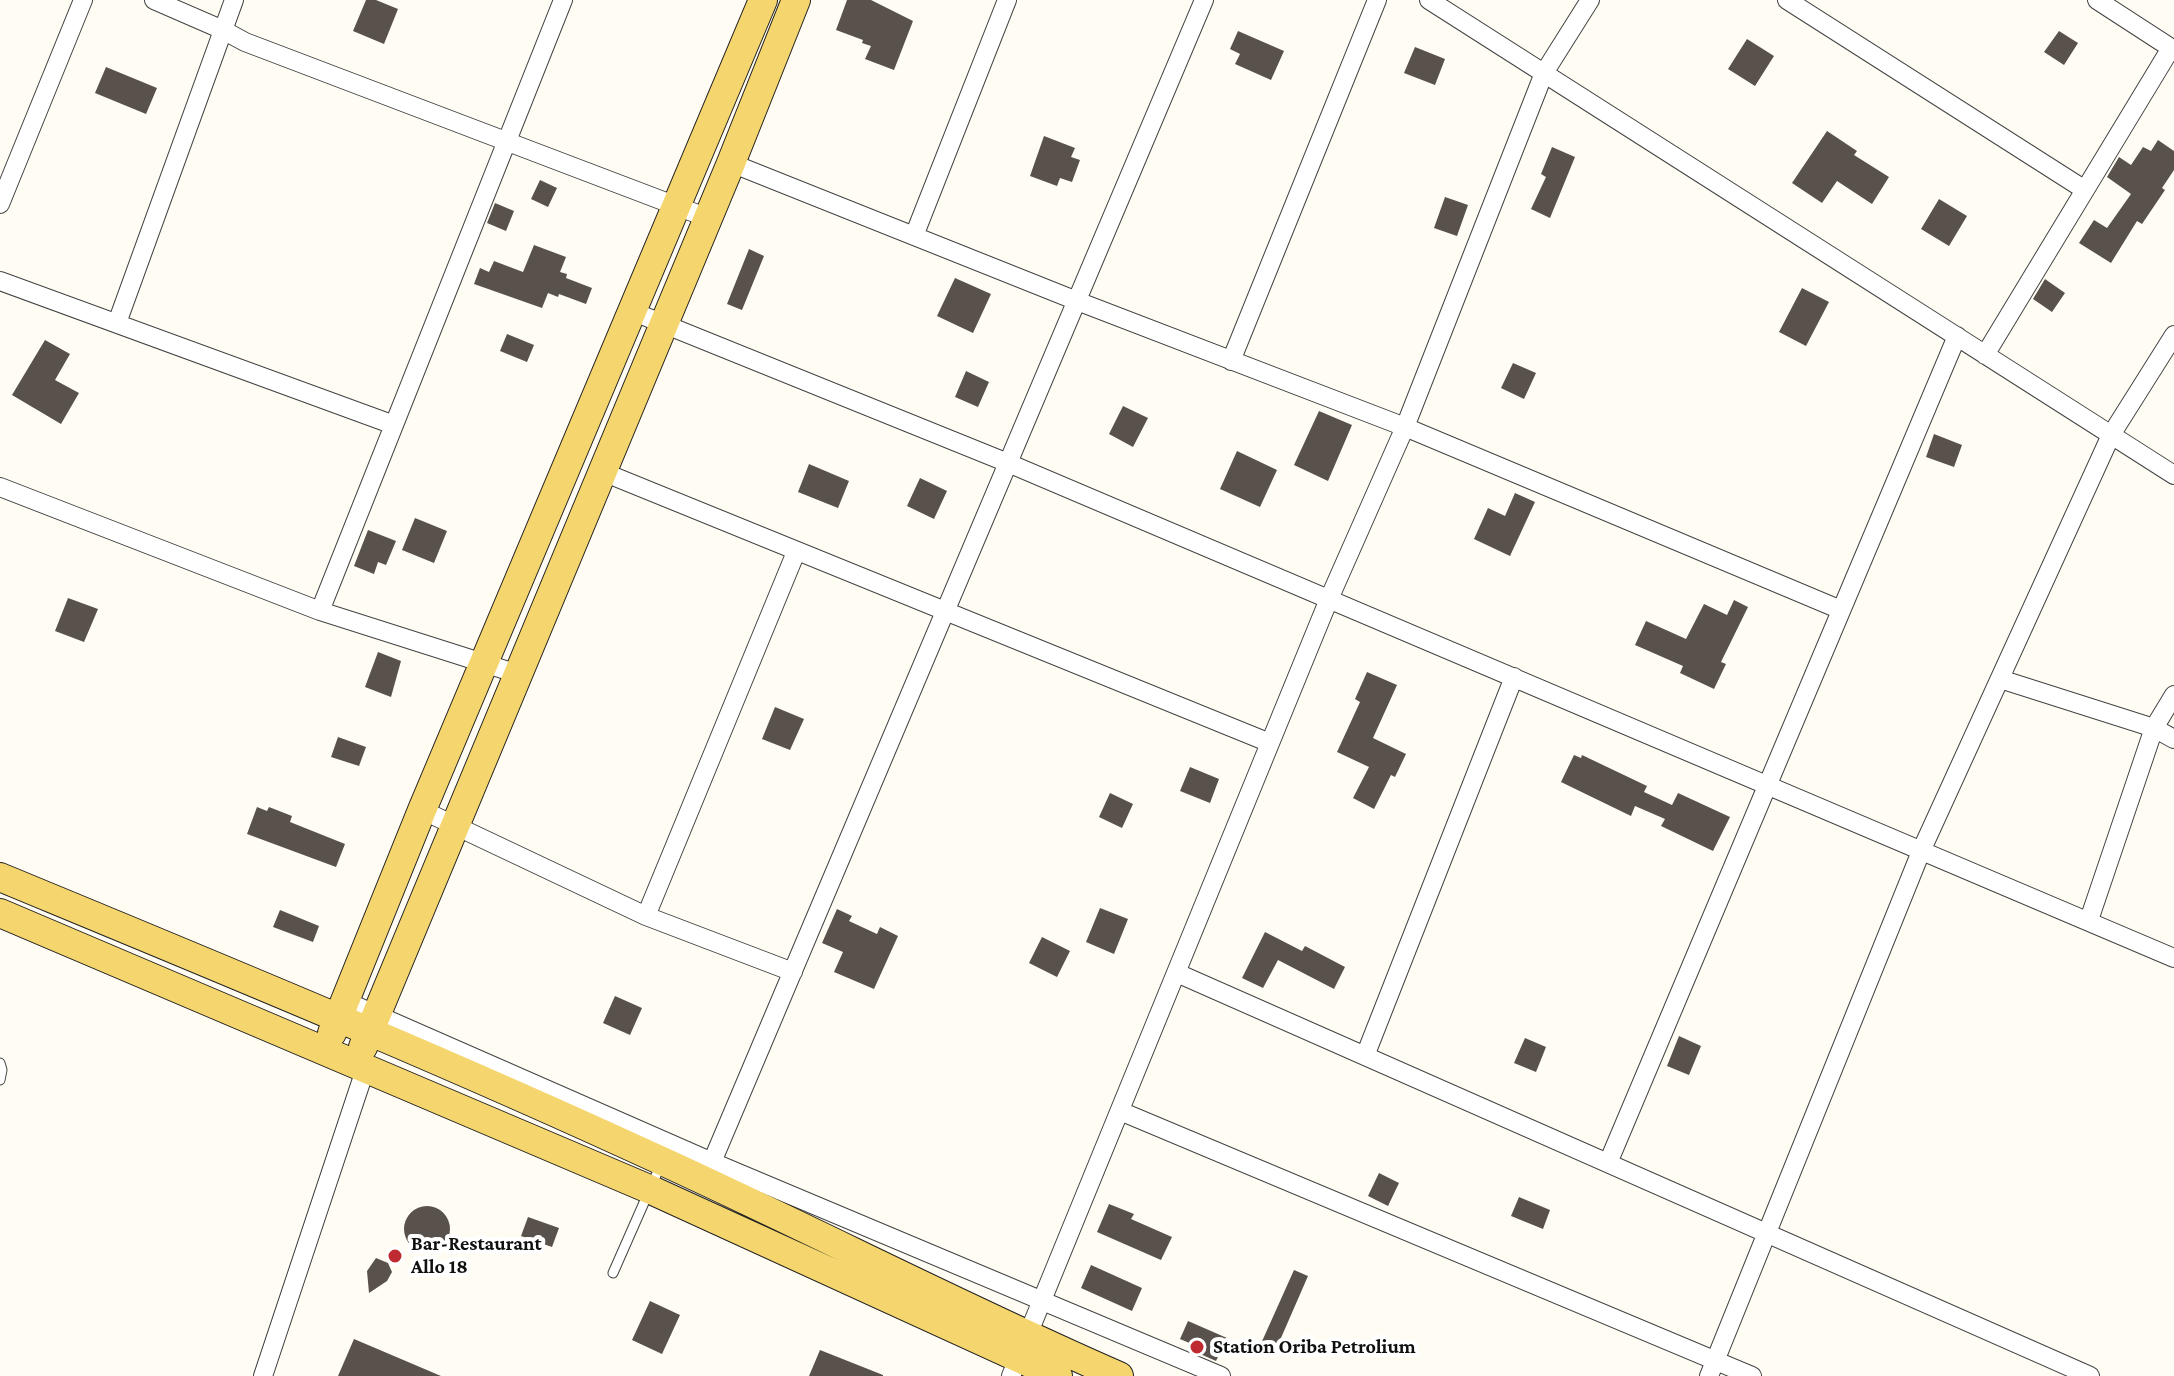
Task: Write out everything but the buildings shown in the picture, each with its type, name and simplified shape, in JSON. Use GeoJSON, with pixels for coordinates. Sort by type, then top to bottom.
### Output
{"type":"FeatureCollection","features":[{"type":"Feature","properties":{"kind":"main road"},"geometry":{"type":"LineString","coordinates":[[325,1050],[422,810],[763,0]]}},
{"type":"Feature","properties":{"kind":"main road"},"geometry":{"type":"LineString","coordinates":[[361,1065],[373,1023],[796,0]]}},
{"type":"Feature","properties":{"kind":"main road"},"geometry":{"type":"LineString","coordinates":[[0,877],[373,1023],[662,1160],[1019,1357],[1119,1376]]}},
{"type":"Feature","properties":{"kind":"main road"},"geometry":{"type":"LineString","coordinates":[[0,913],[649,1189],[1058,1376]]}},
{"type":"Feature","properties":{"kind":"street"},"geometry":{"type":"LineString","coordinates":[[0,204],[83,0]]}},
{"type":"Feature","properties":{"kind":"street"},"geometry":{"type":"LineString","coordinates":[[154,0],[245,42],[708,218]]}},
{"type":"Feature","properties":{"kind":"street"},"geometry":{"type":"LineString","coordinates":[[117,323],[234,0]]}},
{"type":"Feature","properties":{"kind":"street"},"geometry":{"type":"LineString","coordinates":[[320,611],[563,0]]}},
{"type":"Feature","properties":{"kind":"street"},"geometry":{"type":"LineString","coordinates":[[914,236],[1007,0]]}},
{"type":"Feature","properties":{"kind":"street"},"geometry":{"type":"LineString","coordinates":[[712,1162],[1204,0]]}},
{"type":"Feature","properties":{"kind":"street"},"geometry":{"type":"LineString","coordinates":[[1231,361],[1377,0]]}},
{"type":"Feature","properties":{"kind":"street"},"geometry":{"type":"LineString","coordinates":[[1429,0],[2174,475]]}},
{"type":"Feature","properties":{"kind":"street"},"geometry":{"type":"LineString","coordinates":[[1019,1357],[1329,599],[1405,427],[1544,73],[1590,0]]}},
{"type":"Feature","properties":{"kind":"street"},"geometry":{"type":"LineString","coordinates":[[1787,0],[2085,190]]}},
{"type":"Feature","properties":{"kind":"street"},"geometry":{"type":"LineString","coordinates":[[1985,355],[2172,49],[2097,0]]}},
{"type":"Feature","properties":{"kind":"street"},"geometry":{"type":"LineString","coordinates":[[731,163],[1405,427],[1841,610]]}},
{"type":"Feature","properties":{"kind":"street"},"geometry":{"type":"LineString","coordinates":[[0,281],[394,425]]}},
{"type":"Feature","properties":{"kind":"street"},"geometry":{"type":"LineString","coordinates":[[634,312],[1008,463],[2174,958]]}},
{"type":"Feature","properties":{"kind":"street"},"geometry":{"type":"LineString","coordinates":[[1712,1368],[1922,849],[2111,435],[2174,335]]}},
{"type":"Feature","properties":{"kind":"street"},"geometry":{"type":"LineString","coordinates":[[1608,1163],[1957,336]]}},
{"type":"Feature","properties":{"kind":"street"},"geometry":{"type":"LineString","coordinates":[[603,472],[1270,743]]}},
{"type":"Feature","properties":{"kind":"street"},"geometry":{"type":"LineString","coordinates":[[0,487],[320,611],[518,674]]}},
{"type":"Feature","properties":{"kind":"street"},"geometry":{"type":"LineString","coordinates":[[646,916],[796,552]]}},
{"type":"Feature","properties":{"kind":"street"},"geometry":{"type":"LineString","coordinates":[[1365,1056],[1514,677]]}},
{"type":"Feature","properties":{"kind":"street"},"geometry":{"type":"LineString","coordinates":[[2000,679],[2154,728],[2174,739]]}},
{"type":"Feature","properties":{"kind":"street"},"geometry":{"type":"LineString","coordinates":[[2089,920],[2154,728],[2174,695]]}},
{"type":"Feature","properties":{"kind":"street"},"geometry":{"type":"LineString","coordinates":[[422,810],[646,916],[793,972]]}},
{"type":"Feature","properties":{"kind":"street"},"geometry":{"type":"LineString","coordinates":[[1177,973],[2090,1376]]}},
{"type":"Feature","properties":{"kind":"street"},"geometry":{"type":"LineString","coordinates":[[373,1023],[1043,1299],[1221,1376]]}},
{"type":"Feature","properties":{"kind":"street"},"geometry":{"type":"LineString","coordinates":[[263,1376],[361,1065]]}},
{"type":"Feature","properties":{"kind":"street"},"geometry":{"type":"LineString","coordinates":[[1120,1111],[1712,1368],[1752,1376]]}},
{"type":"Feature","properties":{"kind":"lane"},"geometry":{"type":"LineString","coordinates":[[0,1063],[0,1080]]}},
{"type":"Feature","properties":{"kind":"lane"},"geometry":{"type":"LineString","coordinates":[[613,1273],[662,1160]]}},
{"type":"Feature","properties":{"kind":"place","name":"Bar-Restaurant Allo 18"},"geometry":{"type":"Point","coordinates":[395,1256]}},
{"type":"Feature","properties":{"kind":"place","name":"Station Oriba Petrolium"},"geometry":{"type":"Point","coordinates":[1197,1347]}}]}
